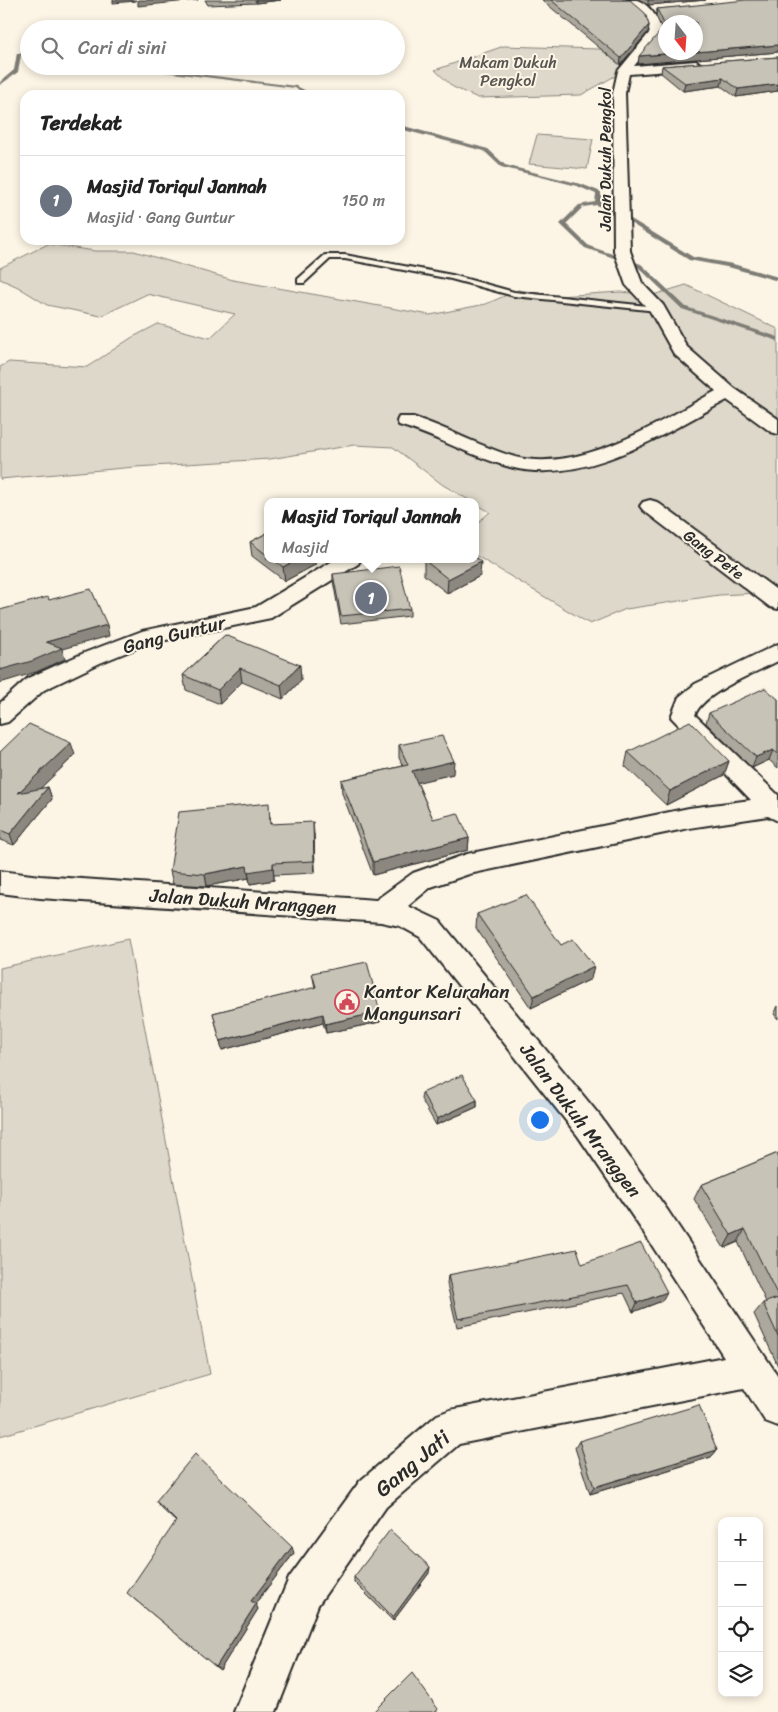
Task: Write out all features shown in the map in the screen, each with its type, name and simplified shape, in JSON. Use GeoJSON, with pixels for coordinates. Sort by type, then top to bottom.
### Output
{"type":"FeatureCollection","features":[{"type":"Feature","properties":{"kind":"street","name":"Jalan Dukuh Pengkol"},"geometry":{"type":"LineString","coordinates":[[630,0],[644,11],[655,24],[656,32],[624,71],[620,93],[624,258],[634,285],[656,309]]}},
{"type":"Feature","properties":{"kind":"street"},"geometry":{"type":"LineString","coordinates":[[644,11],[663,9]]}},
{"type":"Feature","properties":{"kind":"street"},"geometry":{"type":"LineString","coordinates":[[624,71],[712,64]]}},
{"type":"Feature","properties":{"kind":"street"},"geometry":{"type":"LineString","coordinates":[[656,309],[680,350],[728,392],[778,428]]}},
{"type":"Feature","properties":{"kind":"street"},"geometry":{"type":"LineString","coordinates":[[406,421],[425,426],[481,452],[534,466],[554,466],[624,446],[728,392]]}},
{"type":"Feature","properties":{"kind":"street","name":"Gang Pete"},"geometry":{"type":"LineString","coordinates":[[650,506],[778,602]]}},
{"type":"Feature","properties":{"kind":"street","name":"Gang Guntur"},"geometry":{"type":"LineString","coordinates":[[0,716],[36,684],[92,658],[142,638],[263,613],[344,563]]}},
{"type":"Feature","properties":{"kind":"street"},"geometry":{"type":"LineString","coordinates":[[776,809],[683,717],[687,703],[703,690],[778,652]]}},
{"type":"Feature","properties":{"kind":"street"},"geometry":{"type":"LineString","coordinates":[[381,911],[422,880],[467,864],[689,818],[776,809]]}},
{"type":"Feature","properties":{"kind":"street","name":"Jalan Dukuh Mranggen"},"geometry":{"type":"LineString","coordinates":[[0,882],[40,887],[381,911],[406,916],[430,929],[504,1017],[589,1126],[656,1222],[778,1408]]}},
{"type":"Feature","properties":{"kind":"street","name":"Gang Jati"},"geometry":{"type":"LineString","coordinates":[[255,1712],[303,1592],[373,1494],[450,1428],[752,1369]]}},
{"type":"Feature","properties":{"kind":"lane"},"geometry":{"type":"LineString","coordinates":[[301,281],[324,260],[336,256],[452,277],[514,294],[656,309]]}},
{"type":"Feature","properties":{"kind":"green space","name":"Makam Dukuh Pengkol"},"geometry":{"type":"Polygon","coordinates":[[[504,46],[629,50],[615,76],[581,95],[478,98],[453,87],[435,70],[504,46]]]}},
{"type":"Feature","properties":{"kind":"green space"},"geometry":{"type":"Polygon","coordinates":[[[537,135],[593,139],[587,169],[529,164],[537,135]]]}},
{"type":"Feature","properties":{"kind":"green space"},"geometry":{"type":"Polygon","coordinates":[[[46,245],[95,251],[134,251],[233,280],[430,315],[486,304],[518,290],[558,296],[620,292],[653,295],[686,285],[778,329],[778,592],[719,595],[626,609],[590,624],[479,557],[479,522],[490,512],[479,506],[479,498],[466,498],[443,485],[393,447],[354,445],[270,459],[135,467],[0,479],[0,367],[9,362],[87,367],[131,338],[158,324],[210,338],[235,314],[147,294],[101,316],[47,305],[18,287],[0,279],[0,268],[46,245]]]}},
{"type":"Feature","properties":{"kind":"green space"},"geometry":{"type":"Polygon","coordinates":[[[128,939],[210,1374],[0,1436],[0,968],[128,939]]]}},
{"type":"Feature","properties":{"kind":"building"},"geometry":{"type":"Polygon","coordinates":[[[551,0],[630,0],[645,13],[649,25],[621,58],[551,0]]]}},
{"type":"Feature","properties":{"kind":"building"},"geometry":{"type":"Polygon","coordinates":[[[746,0],[778,0],[778,45],[703,51],[703,15],[660,15],[657,9],[746,0]]]}},
{"type":"Feature","properties":{"kind":"building"},"geometry":{"type":"Polygon","coordinates":[[[658,34],[658,54],[639,56],[658,34]]]}},
{"type":"Feature","properties":{"kind":"building"},"geometry":{"type":"Polygon","coordinates":[[[778,57],[778,84],[738,89],[723,78],[685,83],[662,66],[778,57]]]}},
{"type":"Feature","properties":{"kind":"building"},"geometry":{"type":"Polygon","coordinates":[[[264,535],[264,553],[250,542],[264,535]]]}},
{"type":"Feature","properties":{"kind":"building"},"geometry":{"type":"Polygon","coordinates":[[[479,560],[481,562],[448,579],[428,563],[479,563],[479,560]]]}},
{"type":"Feature","properties":{"kind":"building"},"geometry":{"type":"Polygon","coordinates":[[[278,563],[290,563],[283,567],[278,563]]]}},
{"type":"Feature","properties":{"kind":"building"},"geometry":{"type":"Polygon","coordinates":[[[399,566],[410,609],[341,616],[333,574],[399,566]]]}},
{"type":"Feature","properties":{"kind":"building"},"geometry":{"type":"Polygon","coordinates":[[[91,589],[107,625],[46,642],[62,648],[32,661],[0,670],[0,610],[48,597],[49,600],[91,589]]]}},
{"type":"Feature","properties":{"kind":"building"},"geometry":{"type":"Polygon","coordinates":[[[225,635],[300,665],[281,685],[240,668],[218,690],[183,675],[225,635]]]}},
{"type":"Feature","properties":{"kind":"building"},"geometry":{"type":"Polygon","coordinates":[[[765,688],[778,699],[778,754],[773,750],[756,757],[709,713],[765,688]]]}},
{"type":"Feature","properties":{"kind":"building"},"geometry":{"type":"Polygon","coordinates":[[[690,721],[729,761],[670,791],[628,752],[690,721]]]}},
{"type":"Feature","properties":{"kind":"building"},"geometry":{"type":"Polygon","coordinates":[[[29,724],[71,743],[18,793],[48,787],[10,834],[0,830],[0,752],[29,724]]]}},
{"type":"Feature","properties":{"kind":"building"},"geometry":{"type":"Polygon","coordinates":[[[442,736],[454,761],[412,771],[433,819],[458,813],[469,838],[373,862],[341,780],[408,765],[399,745],[442,736]]]}},
{"type":"Feature","properties":{"kind":"building"},"geometry":{"type":"Polygon","coordinates":[[[269,803],[270,824],[313,822],[314,861],[273,863],[273,868],[248,872],[247,866],[205,874],[170,871],[179,812],[269,803]]]}},
{"type":"Feature","properties":{"kind":"building"},"geometry":{"type":"Polygon","coordinates":[[[526,895],[561,945],[573,939],[594,966],[534,996],[477,914],[526,895]]]}},
{"type":"Feature","properties":{"kind":"building"},"geometry":{"type":"Polygon","coordinates":[[[367,962],[380,1012],[325,1024],[323,1014],[220,1041],[213,1013],[316,987],[312,973],[367,962]]]}},
{"type":"Feature","properties":{"kind":"building"},"geometry":{"type":"Polygon","coordinates":[[[462,1075],[477,1100],[437,1119],[422,1093],[462,1075]]]}},
{"type":"Feature","properties":{"kind":"building"},"geometry":{"type":"Polygon","coordinates":[[[778,1153],[778,1296],[745,1229],[731,1235],[701,1185],[778,1153]]]}},
{"type":"Feature","properties":{"kind":"building"},"geometry":{"type":"Polygon","coordinates":[[[641,1243],[667,1292],[637,1303],[628,1285],[458,1319],[448,1275],[577,1249],[582,1264],[641,1243]]]}},
{"type":"Feature","properties":{"kind":"building"},"geometry":{"type":"Polygon","coordinates":[[[778,1298],[778,1336],[763,1303],[778,1298]]]}},
{"type":"Feature","properties":{"kind":"building"},"geometry":{"type":"Polygon","coordinates":[[[699,1405],[717,1450],[594,1487],[579,1441],[699,1405]]]}},
{"type":"Feature","properties":{"kind":"building"},"geometry":{"type":"Polygon","coordinates":[[[195,1454],[292,1547],[251,1601],[256,1604],[216,1667],[127,1593],[176,1521],[156,1501],[195,1454]]]}},
{"type":"Feature","properties":{"kind":"building"},"geometry":{"type":"Polygon","coordinates":[[[390,1530],[430,1567],[393,1617],[354,1577],[390,1530]]]}},
{"type":"Feature","properties":{"kind":"building"},"geometry":{"type":"Polygon","coordinates":[[[412,1673],[438,1709],[436,1712],[373,1712],[412,1673]]]}},
{"type":"Feature","properties":{"kind":"waterway"},"geometry":{"type":"LineString","coordinates":[[0,84],[16,71],[20,54]]}},
{"type":"Feature","properties":{"kind":"waterway"},"geometry":{"type":"LineString","coordinates":[[197,75],[296,87],[302,90]]}},
{"type":"Feature","properties":{"kind":"waterway"},"geometry":{"type":"LineString","coordinates":[[405,128],[486,150],[503,166],[579,185],[599,193],[598,203]]}},
{"type":"Feature","properties":{"kind":"waterway"},"geometry":{"type":"LineString","coordinates":[[598,203],[614,213]]}},
{"type":"Feature","properties":{"kind":"waterway"},"geometry":{"type":"LineString","coordinates":[[598,203],[581,206],[563,224],[587,247],[639,265],[684,308],[778,339]]}},
{"type":"Feature","properties":{"kind":"waterway"},"geometry":{"type":"LineString","coordinates":[[629,220],[691,259],[733,266],[778,279]]}},
{"type":"Feature","properties":{"kind":"place","name":"Masjid Toriqul Jannah"},"geometry":{"type":"Point","coordinates":[371,598]}},
{"type":"Feature","properties":{"kind":"place","name":"Kantor Kelurahan Mangunsari"},"geometry":{"type":"Point","coordinates":[347,1002]}}]}
